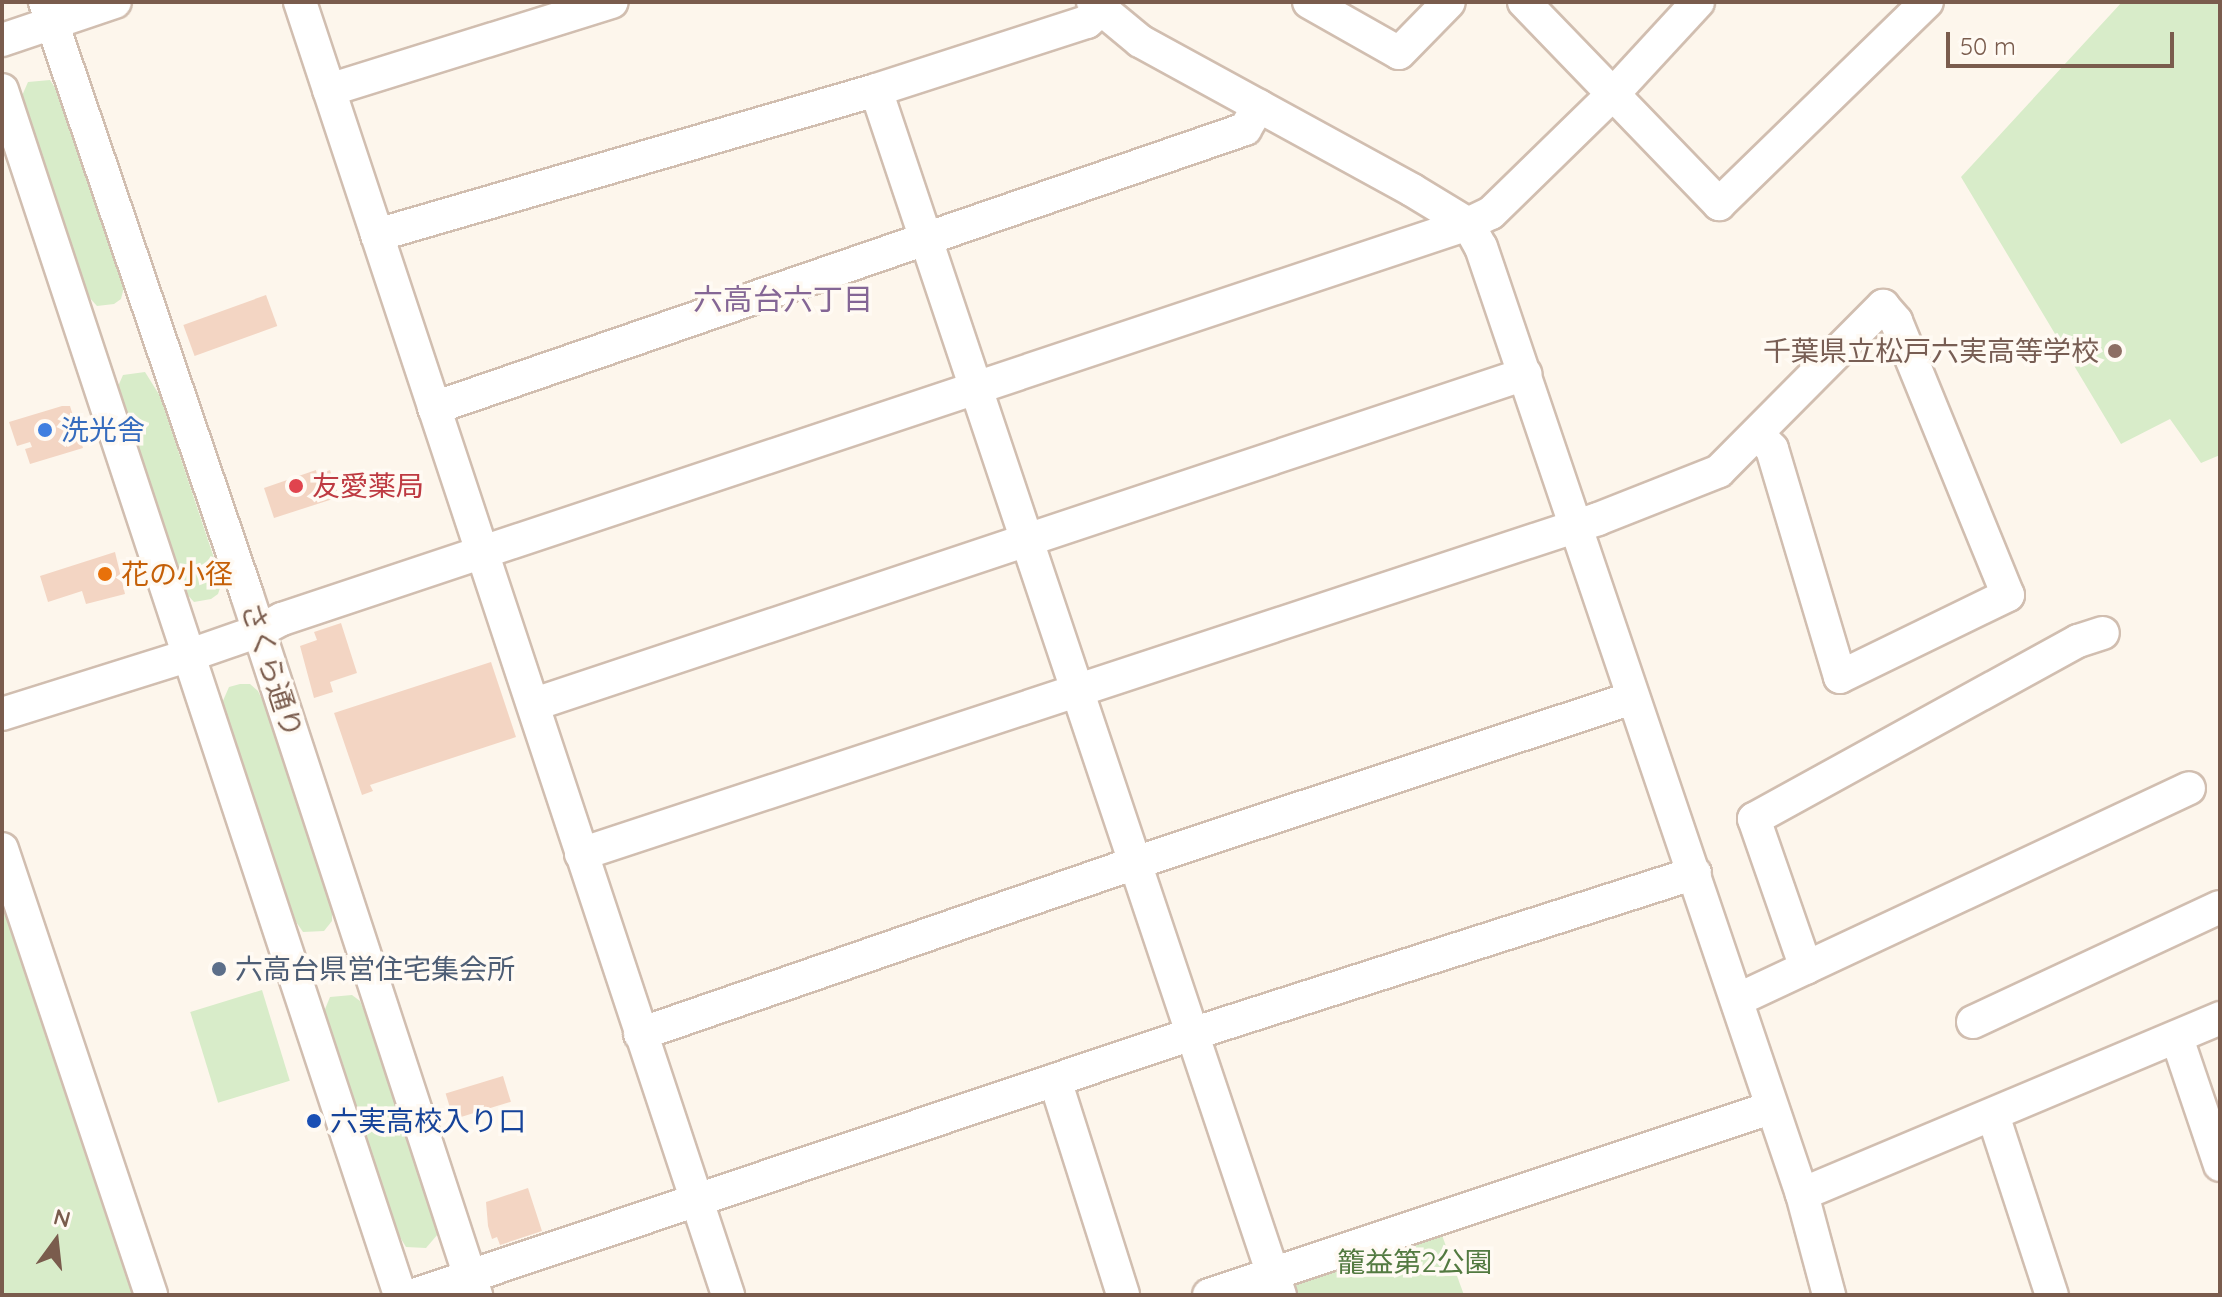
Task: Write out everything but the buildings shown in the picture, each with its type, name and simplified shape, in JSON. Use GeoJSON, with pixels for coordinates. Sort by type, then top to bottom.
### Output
{"type":"FeatureCollection","features":[{"type":"Feature","properties":{"kind":"street"},"geometry":{"type":"LineString","coordinates":[[2,40],[48,13],[115,2]]}},
{"type":"Feature","properties":{"kind":"street"},"geometry":{"type":"LineString","coordinates":[[300,2],[535,704],[581,854],[728,1295]]}},
{"type":"Feature","properties":{"kind":"street"},"geometry":{"type":"LineString","coordinates":[[329,90],[612,2]]}},
{"type":"Feature","properties":{"kind":"street"},"geometry":{"type":"LineString","coordinates":[[1309,2],[1399,53],[1449,2]]}},
{"type":"Feature","properties":{"kind":"street"},"geometry":{"type":"LineString","coordinates":[[1524,2],[1719,204],[1927,2]]}},
{"type":"Feature","properties":{"kind":"street"},"geometry":{"type":"LineString","coordinates":[[2,714],[190,655],[259,631],[282,619],[1468,224],[1491,213],[1614,93],[1698,2]]}},
{"type":"Feature","properties":{"kind":"street"},"geometry":{"type":"LineString","coordinates":[[377,235],[876,90],[1087,22],[1097,6],[1140,41],[1468,224],[1481,247],[1577,524],[1632,698],[1695,873],[1770,1108],[1802,1194],[1829,1295]]}},
{"type":"Feature","properties":{"kind":"street","name":"さくら通り"},"geometry":{"type":"LineString","coordinates":[[48,13],[259,631],[473,1287]]}},
{"type":"Feature","properties":{"kind":"street"},"geometry":{"type":"LineString","coordinates":[[2,90],[400,1295]]}},
{"type":"Feature","properties":{"kind":"street"},"geometry":{"type":"LineString","coordinates":[[876,90],[1276,1284]]}},
{"type":"Feature","properties":{"kind":"street"},"geometry":{"type":"LineString","coordinates":[[434,408],[1245,129],[1259,106]]}},
{"type":"Feature","properties":{"kind":"street"},"geometry":{"type":"LineString","coordinates":[[581,854],[1577,524],[1719,471],[1883,306],[1896,321],[2008,595],[1840,677],[1772,449],[1758,434]]}},
{"type":"Feature","properties":{"kind":"street"},"geometry":{"type":"LineString","coordinates":[[535,704],[1525,374]]}},
{"type":"Feature","properties":{"kind":"street"},"geometry":{"type":"LineString","coordinates":[[1806,968],[1754,819],[2078,641],[2103,633]]}},
{"type":"Feature","properties":{"kind":"street"},"geometry":{"type":"LineString","coordinates":[[640,1034],[1135,863],[1632,698]]}},
{"type":"Feature","properties":{"kind":"street"},"geometry":{"type":"LineString","coordinates":[[1737,1000],[2189,788]]}},
{"type":"Feature","properties":{"kind":"street"},"geometry":{"type":"LineString","coordinates":[[2,849],[151,1295]]}},
{"type":"Feature","properties":{"kind":"street"},"geometry":{"type":"LineString","coordinates":[[414,1295],[473,1287],[696,1203],[1055,1080],[1695,873]]}},
{"type":"Feature","properties":{"kind":"street"},"geometry":{"type":"LineString","coordinates":[[1973,1022],[2220,907]]}},
{"type":"Feature","properties":{"kind":"street"},"geometry":{"type":"LineString","coordinates":[[1802,1194],[2220,1018]]}},
{"type":"Feature","properties":{"kind":"street"},"geometry":{"type":"LineString","coordinates":[[2177,1038],[2220,1165]]}},
{"type":"Feature","properties":{"kind":"street"},"geometry":{"type":"LineString","coordinates":[[1055,1080],[1123,1295]]}},
{"type":"Feature","properties":{"kind":"street"},"geometry":{"type":"LineString","coordinates":[[1209,1295],[1276,1284],[1770,1108]]}},
{"type":"Feature","properties":{"kind":"street"},"geometry":{"type":"LineString","coordinates":[[1993,1115],[2052,1295]]}},
{"type":"Feature","properties":{"kind":"green space","name":"千葉県立松戸六実高等学校"},"geometry":{"type":"Polygon","coordinates":[[[2122,2],[2220,2],[2220,455],[2201,463],[2170,419],[2121,444],[1961,177],[2122,2]]]}},
{"type":"Feature","properties":{"kind":"green space"},"geometry":{"type":"Polygon","coordinates":[[[50,80],[65,103],[124,287],[121,299],[114,304],[97,306],[87,295],[21,98],[28,82],[50,80]]]}},
{"type":"Feature","properties":{"kind":"green space"},"geometry":{"type":"Polygon","coordinates":[[[145,372],[160,396],[222,582],[218,594],[211,599],[194,602],[184,591],[116,391],[123,375],[145,372]]]}},
{"type":"Feature","properties":{"kind":"green space"},"geometry":{"type":"Polygon","coordinates":[[[250,684],[258,691],[266,708],[332,911],[332,921],[324,931],[303,932],[294,919],[222,703],[229,687],[250,684]]]}},
{"type":"Feature","properties":{"kind":"green space"},"geometry":{"type":"Polygon","coordinates":[[[2,884],[138,1295],[2,1295],[2,884]]]}},
{"type":"Feature","properties":{"kind":"green space"},"geometry":{"type":"Polygon","coordinates":[[[262,990],[290,1081],[218,1103],[190,1012],[262,990]]]}},
{"type":"Feature","properties":{"kind":"green space"},"geometry":{"type":"Polygon","coordinates":[[[352,995],[360,1001],[367,1018],[438,1234],[426,1248],[406,1247],[395,1229],[323,1014],[330,997],[352,995]]]}},
{"type":"Feature","properties":{"kind":"green space","name":"籠益第2公園"},"geometry":{"type":"Polygon","coordinates":[[[1436,1219],[1464,1295],[1280,1295],[1273,1274],[1436,1219]]]}},
{"type":"Feature","properties":{"kind":"place","name":"千葉県立松戸六実高等学校"},"geometry":{"type":"Point","coordinates":[2115,351]}},
{"type":"Feature","properties":{"kind":"place","name":"洗光舎"},"geometry":{"type":"Point","coordinates":[45,430]}},
{"type":"Feature","properties":{"kind":"place","name":"友愛薬局"},"geometry":{"type":"Point","coordinates":[296,486]}},
{"type":"Feature","properties":{"kind":"place","name":"花の小径"},"geometry":{"type":"Point","coordinates":[105,574]}},
{"type":"Feature","properties":{"kind":"place","name":"六高台県営住宅集会所"},"geometry":{"type":"Point","coordinates":[219,969]}},
{"type":"Feature","properties":{"kind":"place","name":"六実高校入り口"},"geometry":{"type":"Point","coordinates":[314,1121]}},
{"type":"Feature","properties":{"kind":"district","name":"六高台六丁目"},"geometry":{"type":"Point","coordinates":[783,299]}}]}
